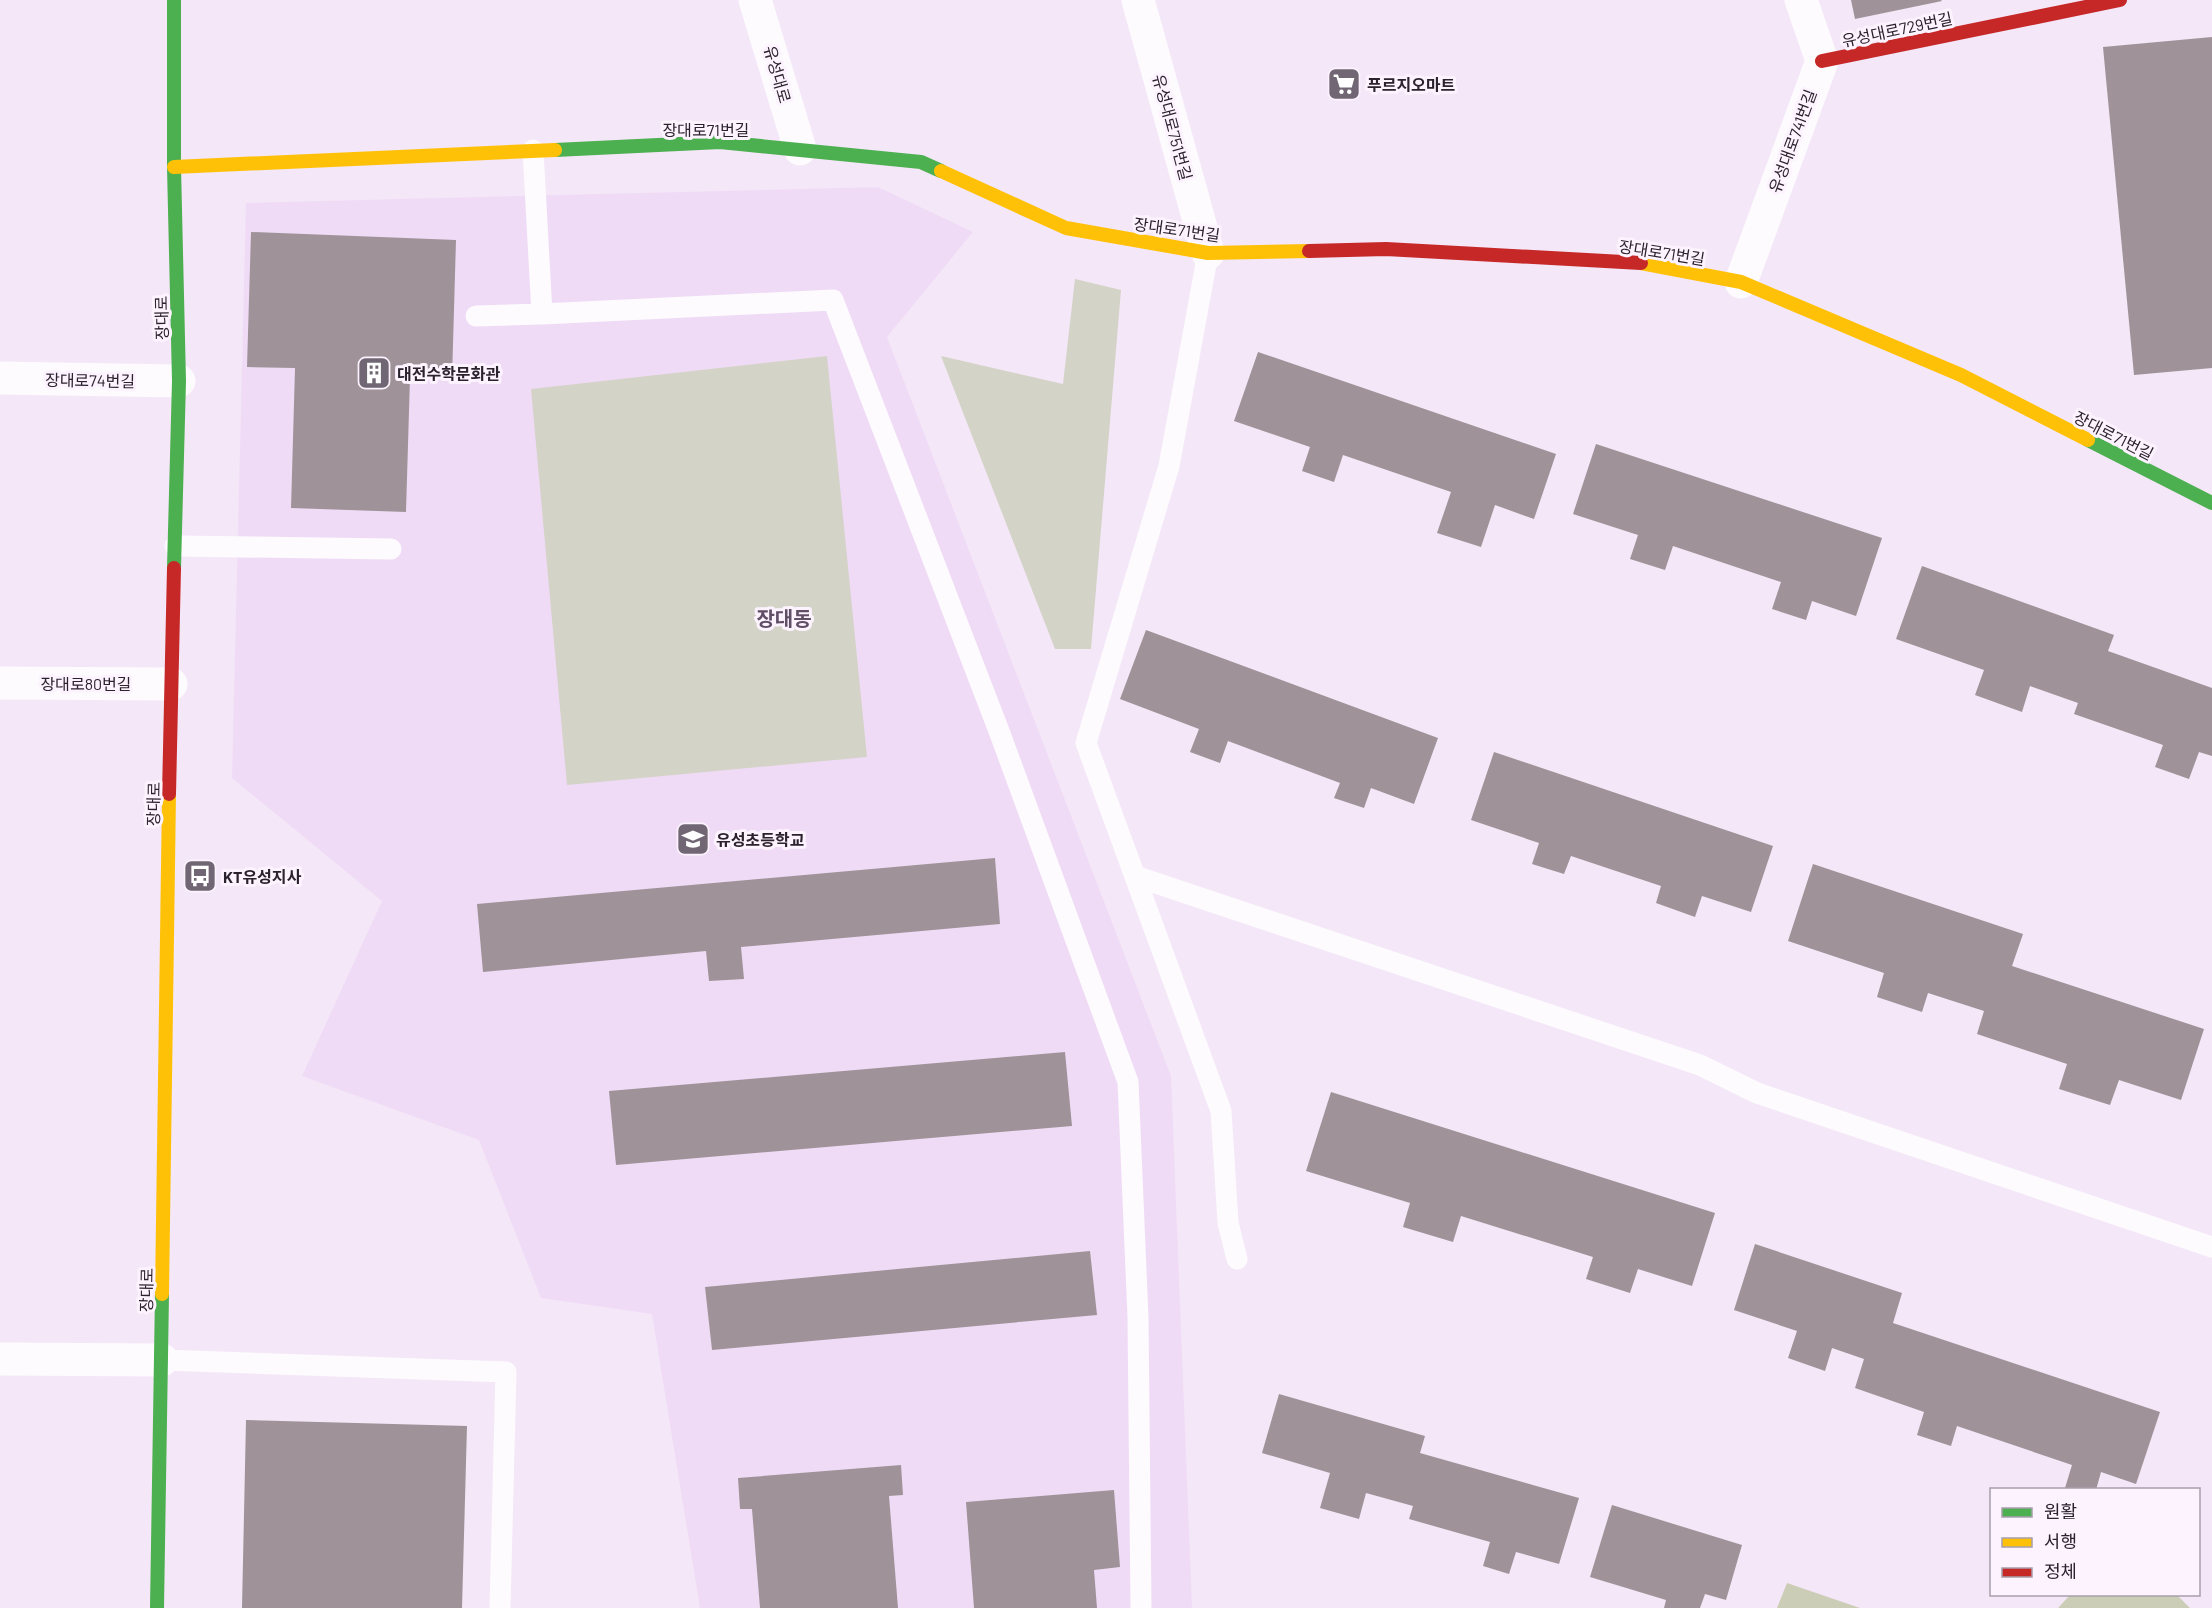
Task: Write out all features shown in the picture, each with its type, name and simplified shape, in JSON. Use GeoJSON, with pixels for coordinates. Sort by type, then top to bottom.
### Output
{"type":"FeatureCollection","features":[{"type":"Feature","properties":{"kind":"street","name":"장대로"},"geometry":{"type":"LineString","coordinates":[[157,1608],[171,684],[179,381],[174,167],[174,0]]}},
{"type":"Feature","properties":{"kind":"street","name":"유성대로"},"geometry":{"type":"LineString","coordinates":[[756,0],[800,149]]}},
{"type":"Feature","properties":{"kind":"street","name":"유성대로751번길"},"geometry":{"type":"LineString","coordinates":[[1138,0],[1208,253]]}},
{"type":"Feature","properties":{"kind":"street"},"geometry":{"type":"LineString","coordinates":[[1801,0],[1821,61]]}},
{"type":"Feature","properties":{"kind":"street","name":"유성대로729번길"},"geometry":{"type":"LineString","coordinates":[[1821,61],[2120,0]]}},
{"type":"Feature","properties":{"kind":"street","name":"유성대로741번길"},"geometry":{"type":"LineString","coordinates":[[1741,282],[1821,61]]}},
{"type":"Feature","properties":{"kind":"street","name":"장대로71번길"},"geometry":{"type":"LineString","coordinates":[[174,167],[720,142],[921,162],[1066,228],[1208,253],[1386,249],[1629,261],[1741,282],[1960,375],[2212,504]]}},
{"type":"Feature","properties":{"kind":"street","name":"장대로74번길"},"geometry":{"type":"LineString","coordinates":[[0,378],[179,381]]}},
{"type":"Feature","properties":{"kind":"street","name":"장대로80번길"},"geometry":{"type":"LineString","coordinates":[[0,683],[171,684]]}},
{"type":"Feature","properties":{"kind":"street"},"geometry":{"type":"LineString","coordinates":[[0,1359],[162,1360]]}},
{"type":"Feature","properties":{"kind":"lane"},"geometry":{"type":"LineString","coordinates":[[533,150],[542,314]]}},
{"type":"Feature","properties":{"kind":"lane"},"geometry":{"type":"LineString","coordinates":[[1208,253],[1169,466],[1086,743],[1221,1111],[1228,1223],[1237,1259]]}},
{"type":"Feature","properties":{"kind":"lane"},"geometry":{"type":"LineString","coordinates":[[476,316],[833,300],[999,731],[1128,1082],[1138,1317],[1141,1608]]}},
{"type":"Feature","properties":{"kind":"lane"},"geometry":{"type":"LineString","coordinates":[[175,546],[391,549]]}},
{"type":"Feature","properties":{"kind":"lane"},"geometry":{"type":"LineString","coordinates":[[1135,876],[1700,1065],[1757,1093],[2212,1247]]}},
{"type":"Feature","properties":{"kind":"lane"},"geometry":{"type":"LineString","coordinates":[[162,1360],[506,1372],[500,1608]]}},
{"type":"Feature","properties":{"kind":"shaded area","name":"유성초등학교"},"geometry":{"type":"Polygon","coordinates":[[[878,187],[973,232],[887,337],[1171,1076],[1192,1608],[700,1608],[652,1314],[541,1298],[479,1140],[302,1076],[382,901],[232,778],[246,203],[878,187]]]}},
{"type":"Feature","properties":{"kind":"shaded area"},"geometry":{"type":"Polygon","coordinates":[[[1075,279],[1121,290],[1091,649],[1055,649],[941,356],[1063,384],[1075,279]]]}},
{"type":"Feature","properties":{"kind":"shaded area"},"geometry":{"type":"Polygon","coordinates":[[[827,356],[867,757],[567,785],[531,389],[827,356]]]}},
{"type":"Feature","properties":{"kind":"green space"},"geometry":{"type":"Polygon","coordinates":[[[1787,1583],[1860,1608],[1777,1608],[1787,1583]]]}},
{"type":"Feature","properties":{"kind":"green space"},"geometry":{"type":"Polygon","coordinates":[[[2069,1596],[2178,1596],[2190,1608],[2058,1608],[2069,1596]]]}},
{"type":"Feature","properties":{"kind":"building"},"geometry":{"type":"Polygon","coordinates":[[[1851,0],[1941,0],[1942,1],[1855,19],[1851,0]]]}},
{"type":"Feature","properties":{"kind":"building"},"geometry":{"type":"Polygon","coordinates":[[[2212,37],[2212,368],[2134,375],[2103,47],[2212,37]]]}},
{"type":"Feature","properties":{"kind":"building","name":"대전수학문화관"},"geometry":{"type":"Polygon","coordinates":[[[251,232],[456,240],[452,379],[410,378],[406,512],[291,508],[295,368],[247,367],[251,232]]]}},
{"type":"Feature","properties":{"kind":"building"},"geometry":{"type":"Polygon","coordinates":[[[1258,352],[1556,454],[1534,519],[1495,505],[1481,547],[1437,533],[1451,492],[1343,455],[1334,482],[1302,471],[1310,447],[1234,421],[1258,352]]]}},
{"type":"Feature","properties":{"kind":"building"},"geometry":{"type":"Polygon","coordinates":[[[1596,444],[1882,538],[1856,616],[1812,601],[1806,620],[1772,609],[1781,582],[1673,546],[1665,570],[1630,559],[1638,535],[1573,514],[1596,444]]]}},
{"type":"Feature","properties":{"kind":"building"},"geometry":{"type":"Polygon","coordinates":[[[1922,566],[2114,635],[2108,651],[2212,688],[2212,756],[2199,752],[2189,779],[2155,767],[2163,745],[2074,714],[2078,703],[2030,686],[2022,712],[1975,695],[1984,670],[1896,639],[1922,566]]]}},
{"type":"Feature","properties":{"kind":"building"},"geometry":{"type":"Polygon","coordinates":[[[1146,630],[1438,738],[1414,804],[1371,788],[1364,808],[1334,798],[1340,783],[1228,741],[1220,763],[1190,752],[1199,729],[1120,699],[1146,630]]]}},
{"type":"Feature","properties":{"kind":"building"},"geometry":{"type":"Polygon","coordinates":[[[1494,752],[1773,846],[1751,912],[1702,896],[1695,917],[1656,903],[1661,886],[1571,856],[1564,874],[1532,864],[1539,843],[1471,820],[1494,752]]]}},
{"type":"Feature","properties":{"kind":"building"},"geometry":{"type":"Polygon","coordinates":[[[995,858],[1000,924],[741,947],[744,979],[709,981],[706,951],[483,972],[477,904],[995,858]]]}},
{"type":"Feature","properties":{"kind":"building"},"geometry":{"type":"Polygon","coordinates":[[[1813,864],[2023,934],[2012,966],[2204,1029],[2181,1100],[2119,1080],[2110,1105],[2059,1089],[2067,1064],[1977,1034],[1984,1011],[1928,993],[1922,1012],[1877,997],[1884,973],[1788,941],[1813,864]]]}},
{"type":"Feature","properties":{"kind":"building"},"geometry":{"type":"Polygon","coordinates":[[[1065,1052],[1072,1126],[616,1165],[609,1091],[1065,1052]]]}},
{"type":"Feature","properties":{"kind":"building"},"geometry":{"type":"Polygon","coordinates":[[[1331,1092],[1715,1213],[1692,1286],[1638,1269],[1630,1293],[1586,1279],[1593,1257],[1461,1216],[1453,1242],[1403,1227],[1410,1203],[1306,1171],[1331,1092]]]}},
{"type":"Feature","properties":{"kind":"building"},"geometry":{"type":"Polygon","coordinates":[[[1755,1244],[1902,1293],[1893,1323],[2160,1412],[2136,1484],[2101,1472],[2097,1488],[2065,1488],[2072,1465],[1957,1426],[1951,1446],[1917,1435],[1924,1412],[1855,1388],[1864,1359],[1832,1348],[1825,1371],[1788,1358],[1797,1331],[1734,1310],[1755,1244]]]}},
{"type":"Feature","properties":{"kind":"building"},"geometry":{"type":"Polygon","coordinates":[[[1090,1251],[1097,1315],[712,1350],[705,1287],[1090,1251]]]}},
{"type":"Feature","properties":{"kind":"building"},"geometry":{"type":"Polygon","coordinates":[[[1279,1394],[1425,1436],[1420,1453],[1579,1498],[1559,1564],[1516,1552],[1509,1574],[1483,1566],[1490,1542],[1409,1519],[1413,1506],[1366,1493],[1359,1519],[1320,1508],[1330,1473],[1262,1453],[1279,1394]]]}},
{"type":"Feature","properties":{"kind":"building"},"geometry":{"type":"Polygon","coordinates":[[[246,1420],[467,1426],[462,1608],[242,1608],[246,1420]]]}},
{"type":"Feature","properties":{"kind":"building"},"geometry":{"type":"Polygon","coordinates":[[[901,1465],[903,1495],[889,1496],[898,1608],[760,1608],[752,1509],[740,1509],[738,1478],[901,1465]]]}},
{"type":"Feature","properties":{"kind":"building"},"geometry":{"type":"Polygon","coordinates":[[[1114,1490],[1120,1567],[1094,1570],[1097,1608],[974,1608],[966,1502],[1114,1490]]]}},
{"type":"Feature","properties":{"kind":"building"},"geometry":{"type":"Polygon","coordinates":[[[1612,1505],[1742,1545],[1726,1600],[1705,1594],[1700,1608],[1664,1608],[1666,1600],[1590,1577],[1612,1505]]]}},
{"type":"Feature","properties":{"kind":"traffic: fast"},"geometry":{"type":"LineString","coordinates":[[174,0],[174,167],[179,381],[174,568]]}},
{"type":"Feature","properties":{"kind":"traffic: fast"},"geometry":{"type":"LineString","coordinates":[[555,150],[720,142],[921,162],[941,171]]}},
{"type":"Feature","properties":{"kind":"traffic: fast"},"geometry":{"type":"LineString","coordinates":[[2088,440],[2212,503]]}},
{"type":"Feature","properties":{"kind":"traffic: fast"},"geometry":{"type":"LineString","coordinates":[[157,1608],[162,1294]]}},
{"type":"Feature","properties":{"kind":"traffic: slow"},"geometry":{"type":"LineString","coordinates":[[174,167],[555,150]]}},
{"type":"Feature","properties":{"kind":"traffic: slow"},"geometry":{"type":"LineString","coordinates":[[941,171],[1066,228],[1208,253],[1309,251]]}},
{"type":"Feature","properties":{"kind":"traffic: slow"},"geometry":{"type":"LineString","coordinates":[[1641,263],[1741,282],[1961,375],[2088,440]]}},
{"type":"Feature","properties":{"kind":"traffic: slow"},"geometry":{"type":"LineString","coordinates":[[162,1294],[169,794]]}},
{"type":"Feature","properties":{"kind":"traffic: jam"},"geometry":{"type":"LineString","coordinates":[[1822,61],[2120,0]]}},
{"type":"Feature","properties":{"kind":"traffic: jam"},"geometry":{"type":"LineString","coordinates":[[1309,251],[1386,249],[1641,263]]}},
{"type":"Feature","properties":{"kind":"traffic: jam"},"geometry":{"type":"LineString","coordinates":[[169,794],[174,568]]}},
{"type":"Feature","properties":{"kind":"place","name":"푸르지오마트"},"geometry":{"type":"Point","coordinates":[1344,84]}},
{"type":"Feature","properties":{"kind":"place","name":"대전수학문화관"},"geometry":{"type":"Point","coordinates":[374,373]}},
{"type":"Feature","properties":{"kind":"place","name":"유성초등학교"},"geometry":{"type":"Point","coordinates":[693,839]}},
{"type":"Feature","properties":{"kind":"place","name":"KT유성지사"},"geometry":{"type":"Point","coordinates":[200,876]}},
{"type":"Feature","properties":{"kind":"district","name":"장대동"},"geometry":{"type":"Point","coordinates":[784,618]}}]}
